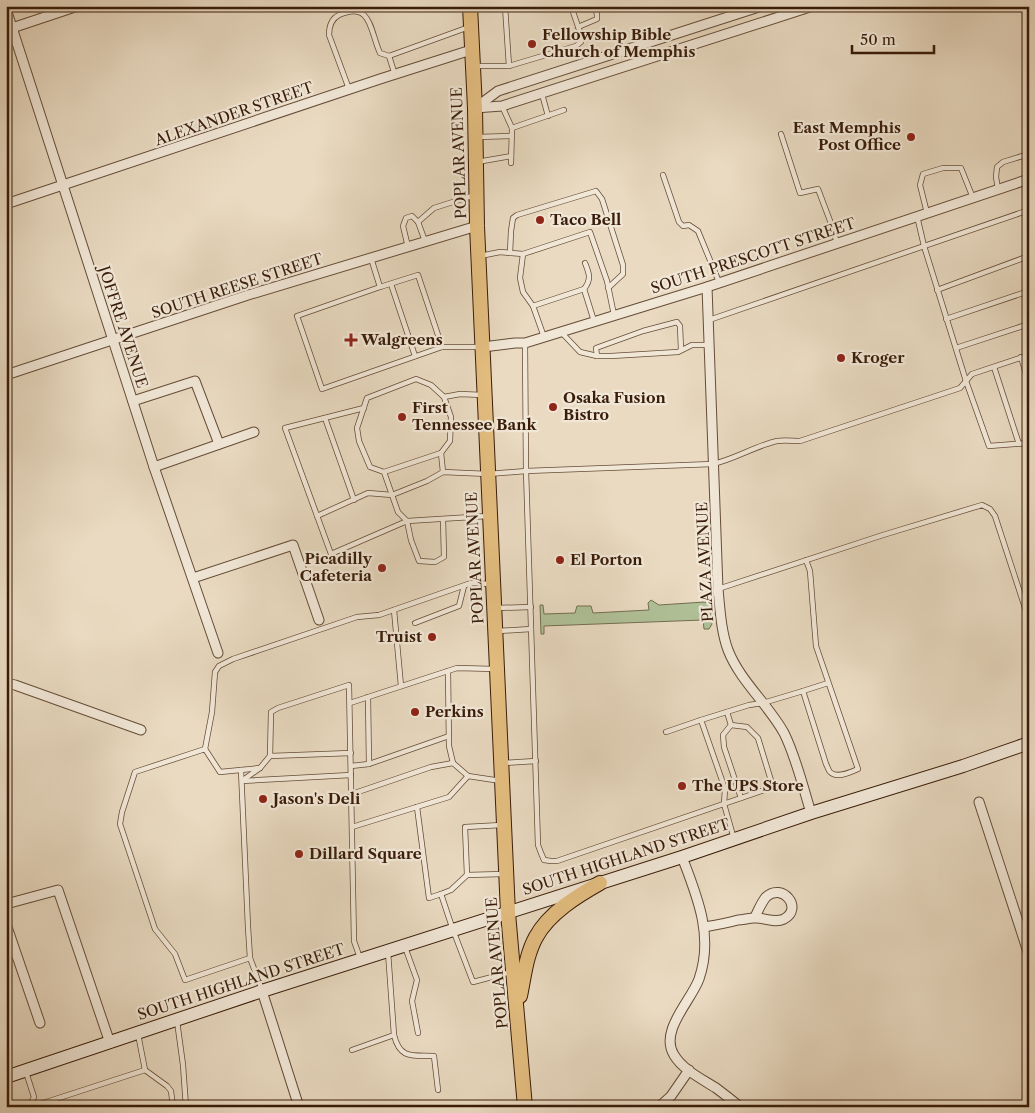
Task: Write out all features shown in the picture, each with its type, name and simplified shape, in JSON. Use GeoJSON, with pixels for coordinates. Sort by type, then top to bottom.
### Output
{"type":"FeatureCollection","features":[{"type":"Feature","properties":{"kind":"main road","name":"POPLAR AVENUE"},"geometry":{"type":"LineString","coordinates":[[470,6],[475,108],[477,226],[506,874],[525,1107]]}},
{"type":"Feature","properties":{"kind":"main road","name":"SOUTH HIGHLAND STREET"},"geometry":{"type":"LineString","coordinates":[[6,1077],[262,991],[682,857],[811,813],[963,766],[1029,743]]}},
{"type":"Feature","properties":{"kind":"main road"},"geometry":{"type":"LineString","coordinates":[[517,1012],[526,966],[532,946],[539,932],[560,909],[586,890],[600,883]]}},
{"type":"Feature","properties":{"kind":"street"},"geometry":{"type":"LineString","coordinates":[[9,29],[78,6]]}},
{"type":"Feature","properties":{"kind":"street"},"geometry":{"type":"LineString","coordinates":[[475,108],[498,91],[762,6]]}},
{"type":"Feature","properties":{"kind":"street"},"geometry":{"type":"LineString","coordinates":[[475,108],[502,106],[542,94],[813,6]]}},
{"type":"Feature","properties":{"kind":"street","name":"JOFFRE AVENUE"},"geometry":{"type":"LineString","coordinates":[[6,9],[9,29],[63,186],[154,467],[218,653]]}},
{"type":"Feature","properties":{"kind":"street","name":"ALEXANDER STREET"},"geometry":{"type":"LineString","coordinates":[[6,204],[471,50]]}},
{"type":"Feature","properties":{"kind":"street","name":"SOUTH PRESCOTT STREET"},"geometry":{"type":"LineString","coordinates":[[483,347],[525,343],[594,322],[1027,180]]}},
{"type":"Feature","properties":{"kind":"street","name":"SOUTH REESE STREET"},"geometry":{"type":"LineString","coordinates":[[6,375],[248,295],[477,226]]}},
{"type":"Feature","properties":{"kind":"street","name":"PLAZA AVENUE"},"geometry":{"type":"LineString","coordinates":[[707,286],[718,589],[721,624],[728,650],[738,668],[784,733],[811,813]]}},
{"type":"Feature","properties":{"kind":"street"},"geometry":{"type":"LineString","coordinates":[[133,401],[195,381],[219,444]]}},
{"type":"Feature","properties":{"kind":"street"},"geometry":{"type":"LineString","coordinates":[[154,467],[254,432]]}},
{"type":"Feature","properties":{"kind":"street"},"geometry":{"type":"LineString","coordinates":[[193,578],[293,545],[319,620]]}},
{"type":"Feature","properties":{"kind":"street"},"geometry":{"type":"LineString","coordinates":[[6,683],[141,730]]}},
{"type":"Feature","properties":{"kind":"street"},"geometry":{"type":"LineString","coordinates":[[979,802],[1029,955]]}},
{"type":"Feature","properties":{"kind":"street"},"geometry":{"type":"LineString","coordinates":[[682,857],[694,887],[706,940],[700,977],[673,1025],[669,1036],[671,1048],[674,1055],[689,1070],[740,1107]]}},
{"type":"Feature","properties":{"kind":"street"},"geometry":{"type":"LineString","coordinates":[[6,904],[58,890],[110,1043]]}},
{"type":"Feature","properties":{"kind":"street"},"geometry":{"type":"LineString","coordinates":[[704,927],[754,917]]}},
{"type":"Feature","properties":{"kind":"street"},"geometry":{"type":"LineString","coordinates":[[6,924],[40,1023]]}},
{"type":"Feature","properties":{"kind":"street"},"geometry":{"type":"LineString","coordinates":[[262,991],[299,1107]]}},
{"type":"Feature","properties":{"kind":"street"},"geometry":{"type":"LineString","coordinates":[[659,1107],[671,1096],[689,1070]]}},
{"type":"Feature","properties":{"kind":"lane"},"geometry":{"type":"LineString","coordinates":[[380,6],[380,8],[389,9],[397,6]]}},
{"type":"Feature","properties":{"kind":"lane"},"geometry":{"type":"LineString","coordinates":[[505,6],[509,66]]}},
{"type":"Feature","properties":{"kind":"lane"},"geometry":{"type":"LineString","coordinates":[[472,66],[509,66],[576,46],[581,42],[582,38],[571,6]]}},
{"type":"Feature","properties":{"kind":"lane"},"geometry":{"type":"LineString","coordinates":[[578,27],[596,19],[598,15],[595,6]]}},
{"type":"Feature","properties":{"kind":"lane"},"geometry":{"type":"LineString","coordinates":[[350,90],[329,35],[329,27],[332,20],[338,16],[356,11],[363,13],[367,18],[380,53],[389,56],[471,26]]}},
{"type":"Feature","properties":{"kind":"lane"},"geometry":{"type":"LineString","coordinates":[[389,56],[395,75]]}},
{"type":"Feature","properties":{"kind":"lane"},"geometry":{"type":"LineString","coordinates":[[542,94],[548,116]]}},
{"type":"Feature","properties":{"kind":"lane"},"geometry":{"type":"LineString","coordinates":[[502,106],[512,128],[511,163]]}},
{"type":"Feature","properties":{"kind":"lane"},"geometry":{"type":"LineString","coordinates":[[512,128],[564,110]]}},
{"type":"Feature","properties":{"kind":"lane"},"geometry":{"type":"LineString","coordinates":[[782,134],[800,193],[818,189],[837,243]]}},
{"type":"Feature","properties":{"kind":"lane"},"geometry":{"type":"LineString","coordinates":[[475,137],[511,136]]}},
{"type":"Feature","properties":{"kind":"lane"},"geometry":{"type":"LineString","coordinates":[[998,189],[997,167],[1003,162],[1029,154]]}},
{"type":"Feature","properties":{"kind":"lane"},"geometry":{"type":"LineString","coordinates":[[476,162],[511,156]]}},
{"type":"Feature","properties":{"kind":"lane"},"geometry":{"type":"LineString","coordinates":[[927,213],[920,185],[923,174],[943,168],[961,168],[973,198]]}},
{"type":"Feature","properties":{"kind":"lane"},"geometry":{"type":"LineString","coordinates":[[663,175],[679,222],[683,226],[689,225],[698,231],[719,282]]}},
{"type":"Feature","properties":{"kind":"lane"},"geometry":{"type":"LineString","coordinates":[[1027,180],[1029,191]]}},
{"type":"Feature","properties":{"kind":"lane"},"geometry":{"type":"LineString","coordinates":[[510,253],[510,231],[513,218],[517,215],[596,191],[602,199],[624,265],[623,274],[608,288]]}},
{"type":"Feature","properties":{"kind":"lane"},"geometry":{"type":"LineString","coordinates":[[418,222],[434,208],[477,194]]}},
{"type":"Feature","properties":{"kind":"lane"},"geometry":{"type":"LineString","coordinates":[[709,320],[1029,210]]}},
{"type":"Feature","properties":{"kind":"lane"},"geometry":{"type":"LineString","coordinates":[[408,247],[402,226],[406,218],[412,216],[418,222],[426,242]]}},
{"type":"Feature","properties":{"kind":"lane"},"geometry":{"type":"LineString","coordinates":[[917,216],[946,319],[989,446],[1029,443]]}},
{"type":"Feature","properties":{"kind":"lane"},"geometry":{"type":"LineString","coordinates":[[479,256],[500,252],[524,254],[590,232],[608,288],[614,315]]}},
{"type":"Feature","properties":{"kind":"lane"},"geometry":{"type":"LineString","coordinates":[[524,254],[520,278],[523,292],[533,306],[544,337]]}},
{"type":"Feature","properties":{"kind":"lane"},"geometry":{"type":"LineString","coordinates":[[937,290],[1029,256]]}},
{"type":"Feature","properties":{"kind":"lane"},"geometry":{"type":"LineString","coordinates":[[371,258],[380,287]]}},
{"type":"Feature","properties":{"kind":"lane"},"geometry":{"type":"LineString","coordinates":[[533,306],[584,289],[590,277],[585,263]]}},
{"type":"Feature","properties":{"kind":"lane"},"geometry":{"type":"LineString","coordinates":[[442,347],[418,275],[297,316],[322,389],[442,347],[483,347]]}},
{"type":"Feature","properties":{"kind":"lane"},"geometry":{"type":"LineString","coordinates":[[391,284],[415,356]]}},
{"type":"Feature","properties":{"kind":"lane"},"geometry":{"type":"LineString","coordinates":[[584,289],[594,322]]}},
{"type":"Feature","properties":{"kind":"lane"},"geometry":{"type":"LineString","coordinates":[[946,319],[1029,291]]}},
{"type":"Feature","properties":{"kind":"lane"},"geometry":{"type":"LineString","coordinates":[[597,356],[596,348],[643,331],[677,322],[680,326],[681,350]]}},
{"type":"Feature","properties":{"kind":"lane"},"geometry":{"type":"LineString","coordinates":[[956,348],[1029,324]]}},
{"type":"Feature","properties":{"kind":"lane"},"geometry":{"type":"LineString","coordinates":[[561,332],[580,352],[597,356],[678,352],[692,345],[710,345]]}},
{"type":"Feature","properties":{"kind":"lane"},"geometry":{"type":"LineString","coordinates":[[525,343],[526,471],[538,845],[544,860],[557,861],[773,787],[758,738],[747,727],[731,725]]}},
{"type":"Feature","properties":{"kind":"lane"},"geometry":{"type":"LineString","coordinates":[[317,516],[368,494],[392,495],[427,481],[443,472],[488,474],[713,464],[778,441],[800,441],[960,388],[972,374],[1029,355]]}},
{"type":"Feature","properties":{"kind":"lane"},"geometry":{"type":"LineString","coordinates":[[1021,357],[1029,384]]}},
{"type":"Feature","properties":{"kind":"lane"},"geometry":{"type":"LineString","coordinates":[[994,367],[1019,444]]}},
{"type":"Feature","properties":{"kind":"lane"},"geometry":{"type":"LineString","coordinates":[[416,379],[431,385],[444,397],[450,417],[450,441],[441,452],[384,472],[370,467],[359,441],[357,428],[367,398],[416,379]]}},
{"type":"Feature","properties":{"kind":"lane"},"geometry":{"type":"LineString","coordinates":[[444,397],[460,394],[485,395]]}},
{"type":"Feature","properties":{"kind":"lane"},"geometry":{"type":"LineString","coordinates":[[364,408],[285,428],[331,554],[407,521],[490,516]]}},
{"type":"Feature","properties":{"kind":"lane"},"geometry":{"type":"LineString","coordinates":[[324,418],[354,500]]}},
{"type":"Feature","properties":{"kind":"lane"},"geometry":{"type":"LineString","coordinates":[[441,452],[443,472]]}},
{"type":"Feature","properties":{"kind":"lane"},"geometry":{"type":"LineString","coordinates":[[384,472],[398,512],[407,521],[411,540],[419,561],[435,562],[444,557],[443,519]]}},
{"type":"Feature","properties":{"kind":"lane"},"geometry":{"type":"LineString","coordinates":[[718,589],[883,535],[982,506],[986,507],[995,516],[1029,620]]}},
{"type":"Feature","properties":{"kind":"lane"},"geometry":{"type":"LineString","coordinates":[[803,691],[830,772],[836,775],[858,769],[816,646],[810,571],[806,560]]}},
{"type":"Feature","properties":{"kind":"lane"},"geometry":{"type":"LineString","coordinates":[[260,768],[220,772],[205,749],[212,712],[215,672],[219,666],[233,659],[357,618],[379,615],[471,584],[493,584]]}},
{"type":"Feature","properties":{"kind":"lane"},"geometry":{"type":"LineString","coordinates":[[415,623],[459,606],[464,586]]}},
{"type":"Feature","properties":{"kind":"lane"},"geometry":{"type":"LineString","coordinates":[[494,608],[531,607]]}},
{"type":"Feature","properties":{"kind":"lane"},"geometry":{"type":"LineString","coordinates":[[394,610],[401,686]]}},
{"type":"Feature","properties":{"kind":"lane"},"geometry":{"type":"LineString","coordinates":[[397,630],[404,627]]}},
{"type":"Feature","properties":{"kind":"lane"},"geometry":{"type":"LineString","coordinates":[[495,631],[531,629]]}},
{"type":"Feature","properties":{"kind":"lane"},"geometry":{"type":"LineString","coordinates":[[350,703],[457,668],[497,670]]}},
{"type":"Feature","properties":{"kind":"lane"},"geometry":{"type":"LineString","coordinates":[[448,671],[449,746],[453,763],[468,776],[502,781]]}},
{"type":"Feature","properties":{"kind":"lane"},"geometry":{"type":"LineString","coordinates":[[666,732],[749,705],[763,703],[828,683]]}},
{"type":"Feature","properties":{"kind":"lane"},"geometry":{"type":"LineString","coordinates":[[242,780],[260,768],[270,756],[271,712],[349,685],[354,941],[360,960]]}},
{"type":"Feature","properties":{"kind":"lane"},"geometry":{"type":"LineString","coordinates":[[368,697],[368,764]]}},
{"type":"Feature","properties":{"kind":"lane"},"geometry":{"type":"LineString","coordinates":[[727,712],[731,725]]}},
{"type":"Feature","properties":{"kind":"lane"},"geometry":{"type":"LineString","coordinates":[[702,720],[725,789],[724,804],[734,839]]}},
{"type":"Feature","properties":{"kind":"lane"},"geometry":{"type":"LineString","coordinates":[[731,725],[723,735],[724,747],[741,798]]}},
{"type":"Feature","properties":{"kind":"lane"},"geometry":{"type":"LineString","coordinates":[[351,766],[368,764],[449,736]]}},
{"type":"Feature","properties":{"kind":"lane"},"geometry":{"type":"LineString","coordinates":[[205,749],[135,772],[120,824],[155,929],[176,954],[186,980],[250,958]]}},
{"type":"Feature","properties":{"kind":"lane"},"geometry":{"type":"LineString","coordinates":[[270,756],[351,752]]}},
{"type":"Feature","properties":{"kind":"lane"},"geometry":{"type":"LineString","coordinates":[[501,764],[536,761]]}},
{"type":"Feature","properties":{"kind":"lane"},"geometry":{"type":"LineString","coordinates":[[352,794],[431,767],[453,763]]}},
{"type":"Feature","properties":{"kind":"lane"},"geometry":{"type":"LineString","coordinates":[[242,770],[250,958],[262,991]]}},
{"type":"Feature","properties":{"kind":"lane"},"geometry":{"type":"LineString","coordinates":[[242,780],[351,775]]}},
{"type":"Feature","properties":{"kind":"lane"},"geometry":{"type":"LineString","coordinates":[[352,827],[449,797],[468,776]]}},
{"type":"Feature","properties":{"kind":"lane"},"geometry":{"type":"LineString","coordinates":[[417,807],[429,898],[451,890],[467,875],[506,874]]}},
{"type":"Feature","properties":{"kind":"lane"},"geometry":{"type":"LineString","coordinates":[[467,875],[465,827],[504,825]]}},
{"type":"Feature","properties":{"kind":"lane"},"geometry":{"type":"LineString","coordinates":[[441,894],[473,982],[513,971]]}},
{"type":"Feature","properties":{"kind":"lane"},"geometry":{"type":"LineString","coordinates":[[405,946],[417,980],[412,1001],[418,1033]]}},
{"type":"Feature","properties":{"kind":"lane"},"geometry":{"type":"LineString","coordinates":[[388,951],[394,1035],[397,1046],[406,1054],[434,1056],[438,1090]]}},
{"type":"Feature","properties":{"kind":"lane"},"geometry":{"type":"LineString","coordinates":[[176,1020],[183,1065],[186,1107]]}},
{"type":"Feature","properties":{"kind":"lane"},"geometry":{"type":"LineString","coordinates":[[138,1033],[145,1070],[167,1086],[171,1092],[173,1107]]}},
{"type":"Feature","properties":{"kind":"lane"},"geometry":{"type":"LineString","coordinates":[[352,1050],[394,1035]]}},
{"type":"Feature","properties":{"kind":"lane"},"geometry":{"type":"LineString","coordinates":[[30,1107],[145,1070]]}},
{"type":"Feature","properties":{"kind":"lane"},"geometry":{"type":"LineString","coordinates":[[25,1071],[34,1097],[30,1107]]}},
{"type":"Feature","properties":{"kind":"green space"},"geometry":{"type":"Polygon","coordinates":[[[651,600],[659,605],[705,602],[710,605],[712,624],[709,629],[704,629],[703,620],[544,626],[544,634],[541,634],[540,605],[543,605],[544,614],[575,613],[577,606],[591,606],[593,613],[649,610],[648,603],[651,600]]]}},
{"type":"Feature","properties":{"kind":"place","name":"Fellowship Bible Church of Memphis"},"geometry":{"type":"Point","coordinates":[532,44]}},
{"type":"Feature","properties":{"kind":"place","name":"East Memphis Post Office"},"geometry":{"type":"Point","coordinates":[911,137]}},
{"type":"Feature","properties":{"kind":"place","name":"Taco Bell"},"geometry":{"type":"Point","coordinates":[540,220]}},
{"type":"Feature","properties":{"kind":"place","name":"Walgreens"},"geometry":{"type":"Point","coordinates":[351,340]}},
{"type":"Feature","properties":{"kind":"place","name":"Kroger"},"geometry":{"type":"Point","coordinates":[841,358]}},
{"type":"Feature","properties":{"kind":"place","name":"Osaka Fusion Bistro"},"geometry":{"type":"Point","coordinates":[553,407]}},
{"type":"Feature","properties":{"kind":"place","name":"First Tennessee Bank"},"geometry":{"type":"Point","coordinates":[402,417]}},
{"type":"Feature","properties":{"kind":"place","name":"El Porton"},"geometry":{"type":"Point","coordinates":[560,560]}},
{"type":"Feature","properties":{"kind":"place","name":"Picadilly Cafeteria"},"geometry":{"type":"Point","coordinates":[382,568]}},
{"type":"Feature","properties":{"kind":"place","name":"Truist"},"geometry":{"type":"Point","coordinates":[432,637]}},
{"type":"Feature","properties":{"kind":"place","name":"Perkins"},"geometry":{"type":"Point","coordinates":[415,712]}},
{"type":"Feature","properties":{"kind":"place","name":"The UPS Store"},"geometry":{"type":"Point","coordinates":[682,786]}},
{"type":"Feature","properties":{"kind":"place","name":"Jason's Deli"},"geometry":{"type":"Point","coordinates":[263,799]}},
{"type":"Feature","properties":{"kind":"place","name":"Dillard Square"},"geometry":{"type":"Point","coordinates":[299,854]}}]}
